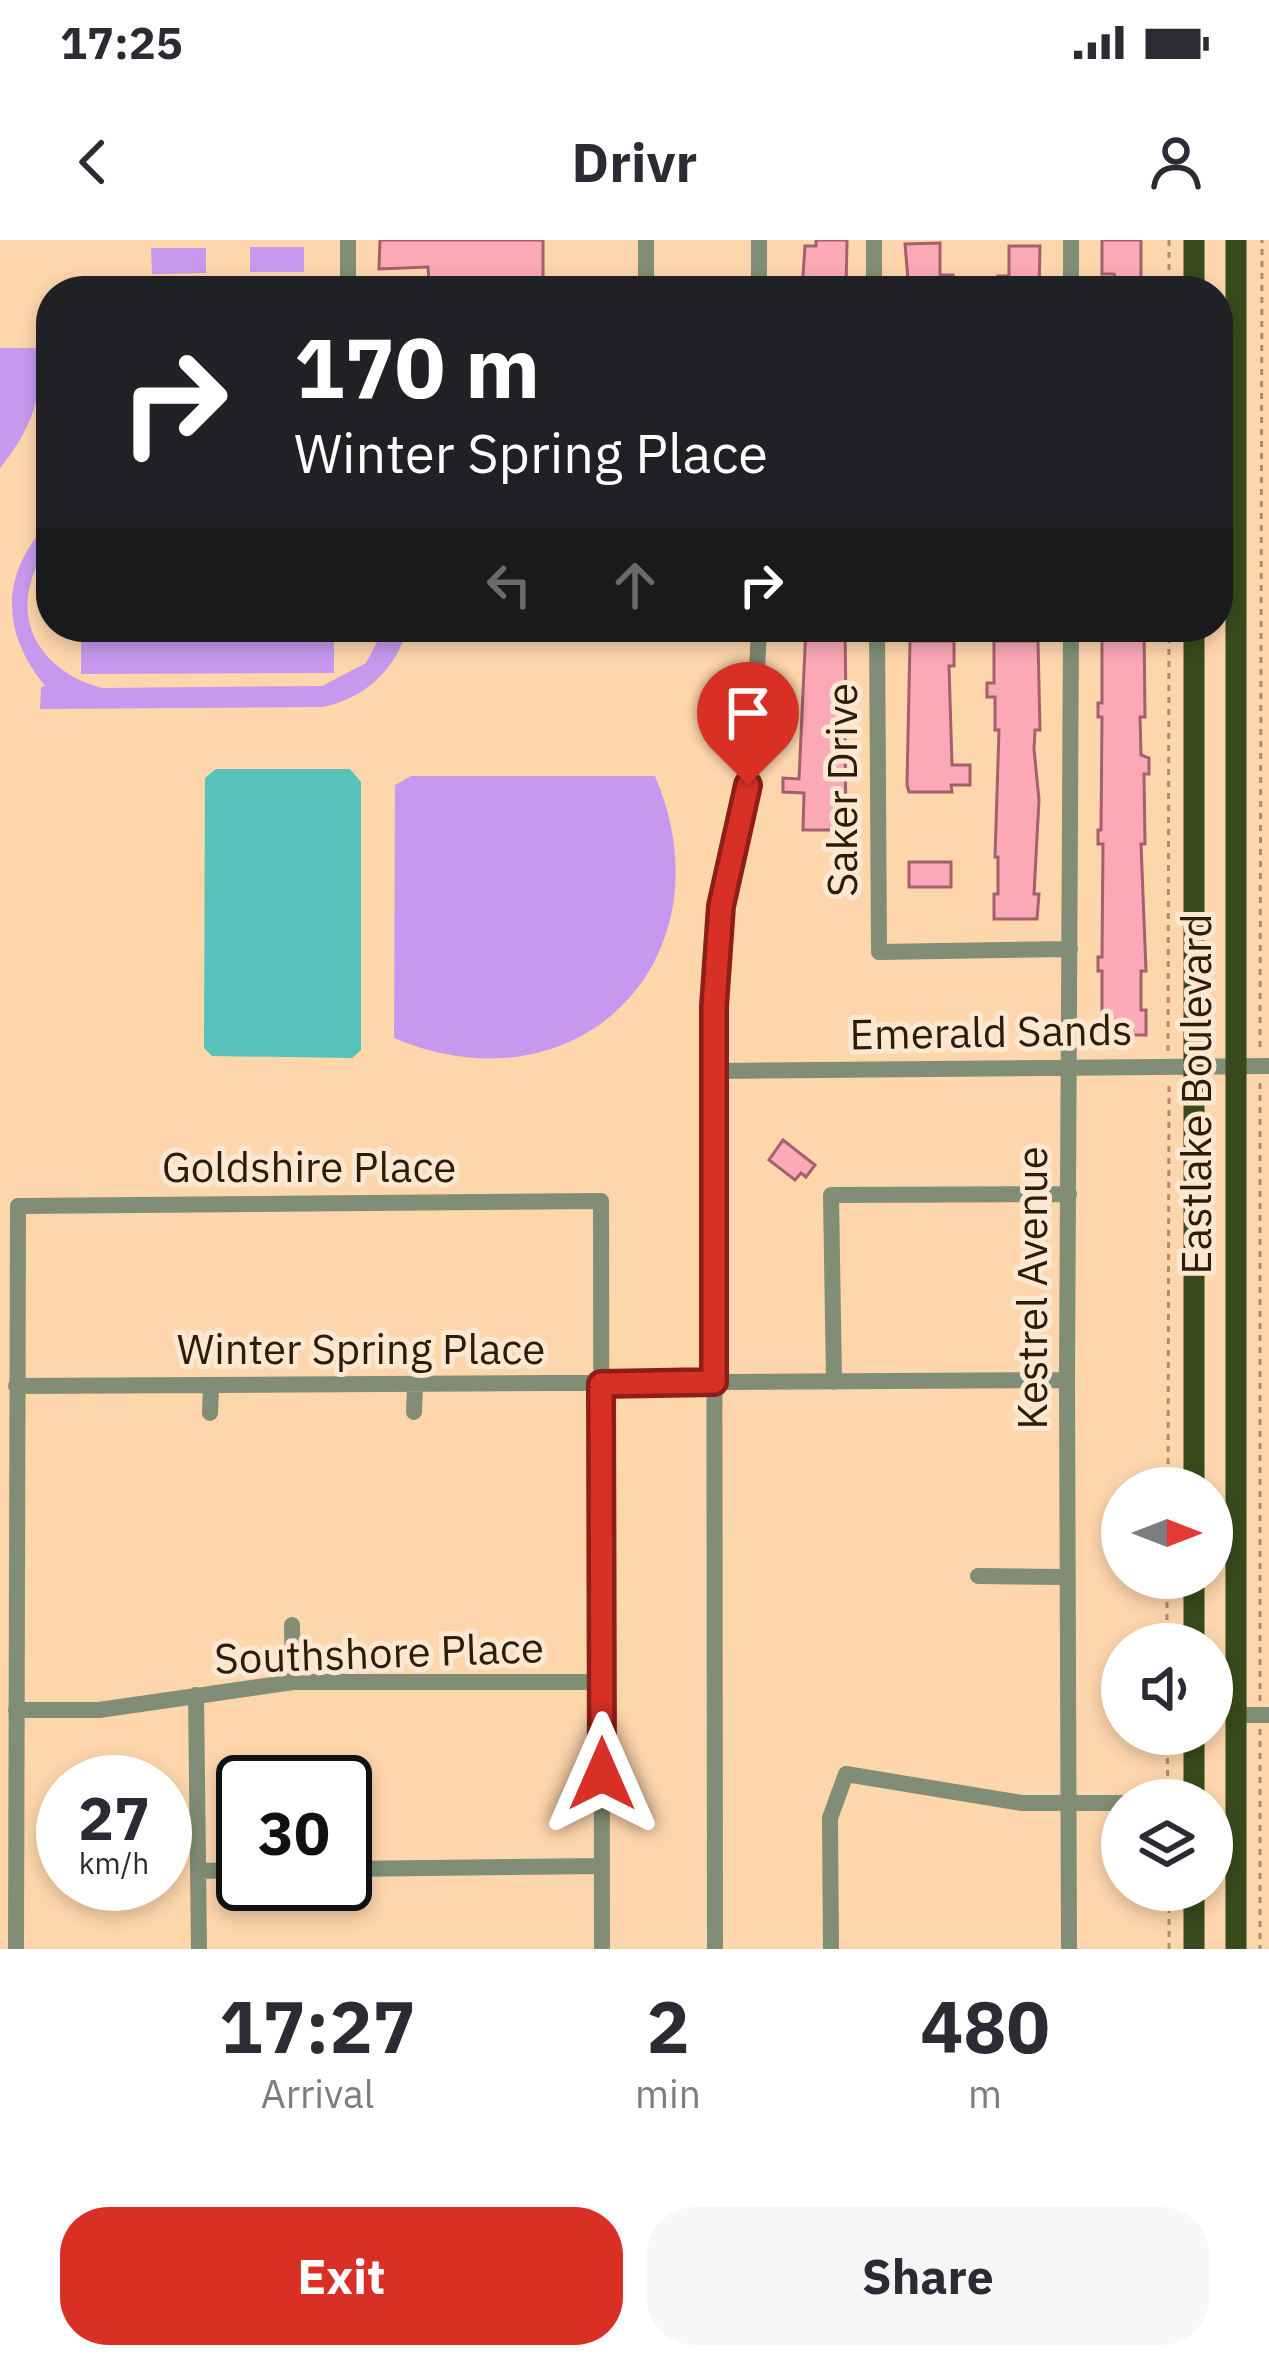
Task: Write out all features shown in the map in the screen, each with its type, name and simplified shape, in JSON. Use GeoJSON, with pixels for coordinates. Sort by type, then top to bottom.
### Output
{"type":"FeatureCollection","features":[{"type":"Feature","properties":{"kind":"main road"},"geometry":{"type":"LineString","coordinates":[[1194,240],[1194,276]]}},
{"type":"Feature","properties":{"kind":"main road","name":"Eastlake Boulevard"},"geometry":{"type":"LineString","coordinates":[[1235,1949],[1236,240]]}},
{"type":"Feature","properties":{"kind":"main road","name":"Eastlake Boulevard"},"geometry":{"type":"LineString","coordinates":[[1193,1467],[1194,642]]}},
{"type":"Feature","properties":{"kind":"main road"},"geometry":{"type":"LineString","coordinates":[[1194,1911],[1194,1949]]}},
{"type":"Feature","properties":{"kind":"street"},"geometry":{"type":"LineString","coordinates":[[348,240],[349,276]]}},
{"type":"Feature","properties":{"kind":"street"},"geometry":{"type":"LineString","coordinates":[[646,240],[646,276]]}},
{"type":"Feature","properties":{"kind":"street"},"geometry":{"type":"LineString","coordinates":[[759,240],[759,276]]}},
{"type":"Feature","properties":{"kind":"street"},"geometry":{"type":"LineString","coordinates":[[874,240],[874,276]]}},
{"type":"Feature","properties":{"kind":"street"},"geometry":{"type":"LineString","coordinates":[[1071,240],[1071,276]]}},
{"type":"Feature","properties":{"kind":"street"},"geometry":{"type":"LineString","coordinates":[[716,1949],[714,1071],[721,906],[753,759],[758,642]]}},
{"type":"Feature","properties":{"kind":"street","name":"Saker Drive"},"geometry":{"type":"LineString","coordinates":[[877,642],[879,952],[1070,949]]}},
{"type":"Feature","properties":{"kind":"street","name":"Kestrel Avenue"},"geometry":{"type":"LineString","coordinates":[[1069,1949],[1071,642]]}},
{"type":"Feature","properties":{"kind":"street","name":"Emerald Sands"},"geometry":{"type":"LineString","coordinates":[[714,1071],[1269,1066]]}},
{"type":"Feature","properties":{"kind":"street"},"geometry":{"type":"LineString","coordinates":[[835,1382],[831,1195],[1069,1194]]}},
{"type":"Feature","properties":{"kind":"street","name":"Goldshire Place"},"geometry":{"type":"LineString","coordinates":[[16,1386],[18,1206],[601,1201],[601,1384]]}},
{"type":"Feature","properties":{"kind":"street","name":"Winter Spring Place"},"geometry":{"type":"LineString","coordinates":[[16,1386],[1067,1380]]}},
{"type":"Feature","properties":{"kind":"street"},"geometry":{"type":"LineString","coordinates":[[601,1384],[602,1949]]}},
{"type":"Feature","properties":{"kind":"street"},"geometry":{"type":"LineString","coordinates":[[414,1412],[415,1385]]}},
{"type":"Feature","properties":{"kind":"street"},"geometry":{"type":"LineString","coordinates":[[16,1386],[8,1581],[16,1711],[16,1949]]}},
{"type":"Feature","properties":{"kind":"street"},"geometry":{"type":"LineString","coordinates":[[210,1413],[211,1386]]}},
{"type":"Feature","properties":{"kind":"street"},"geometry":{"type":"LineString","coordinates":[[978,1576],[1068,1576]]}},
{"type":"Feature","properties":{"kind":"street"},"geometry":{"type":"LineString","coordinates":[[292,1625],[292,1682]]}},
{"type":"Feature","properties":{"kind":"street","name":"Southshore Place"},"geometry":{"type":"LineString","coordinates":[[16,1711],[99,1710],[292,1682],[601,1682]]}},
{"type":"Feature","properties":{"kind":"street"},"geometry":{"type":"LineString","coordinates":[[196,1695],[199,1949]]}},
{"type":"Feature","properties":{"kind":"street"},"geometry":{"type":"LineString","coordinates":[[1235,1715],[1269,1715]]}},
{"type":"Feature","properties":{"kind":"street"},"geometry":{"type":"LineString","coordinates":[[831,1949],[830,1818],[846,1774],[1022,1803],[1101,1803]]}},
{"type":"Feature","properties":{"kind":"street"},"geometry":{"type":"LineString","coordinates":[[372,1869],[602,1865]]}},
{"type":"Feature","properties":{"kind":"street"},"geometry":{"type":"LineString","coordinates":[[198,1871],[216,1871]]}},
{"type":"Feature","properties":{"kind":"path"},"geometry":{"type":"LineString","coordinates":[[1169,240],[1169,276]]}},
{"type":"Feature","properties":{"kind":"path"},"geometry":{"type":"LineString","coordinates":[[1260,1045],[1262,240]]}},
{"type":"Feature","properties":{"kind":"path"},"geometry":{"type":"LineString","coordinates":[[1168,1038],[1169,642]]}},
{"type":"Feature","properties":{"kind":"path"},"geometry":{"type":"LineString","coordinates":[[1260,1089],[1260,1697]]}},
{"type":"Feature","properties":{"kind":"path"},"geometry":{"type":"LineString","coordinates":[[1168,1090],[1168,1467]]}},
{"type":"Feature","properties":{"kind":"path"},"geometry":{"type":"LineString","coordinates":[[1260,1734],[1260,1949]]}},
{"type":"Feature","properties":{"kind":"path"},"geometry":{"type":"LineString","coordinates":[[1169,1911],[1169,1949]]}},
{"type":"Feature","properties":{"kind":"shaded area"},"geometry":{"type":"Polygon","coordinates":[[[250,247],[304,247],[304,272],[250,272],[250,247]]]}},
{"type":"Feature","properties":{"kind":"shaded area"},"geometry":{"type":"Polygon","coordinates":[[[151,248],[206,248],[206,273],[152,274],[151,248]]]}},
{"type":"Feature","properties":{"kind":"shaded area"},"geometry":{"type":"Polygon","coordinates":[[[0,348],[36,348],[33,412],[0,468],[0,348]]]}},
{"type":"Feature","properties":{"kind":"shaded area"},"geometry":{"type":"Polygon","coordinates":[[[34,540],[36,568],[27,601],[36,642],[68,674],[102,688],[322,686],[366,663],[377,642],[403,642],[366,689],[323,707],[40,709],[41,687],[45,686],[20,644],[12,602],[22,560],[34,540]]]}},
{"type":"Feature","properties":{"kind":"shaded area"},"geometry":{"type":"Polygon","coordinates":[[[81,642],[334,642],[334,673],[81,674],[81,642]]]}},
{"type":"Feature","properties":{"kind":"shaded area"},"geometry":{"type":"Polygon","coordinates":[[[411,776],[655,776],[674,843],[673,905],[655,960],[623,1005],[578,1038],[523,1056],[461,1057],[394,1038],[395,785],[411,776]]]}},
{"type":"Feature","properties":{"kind":"water"},"geometry":{"type":"Polygon","coordinates":[[[216,769],[350,769],[361,782],[361,1050],[352,1058],[212,1056],[204,1048],[205,778],[216,769]]]}},
{"type":"Feature","properties":{"kind":"building"},"geometry":{"type":"Polygon","coordinates":[[[380,240],[543,240],[543,276],[429,276],[428,267],[379,269],[380,240]]]}},
{"type":"Feature","properties":{"kind":"building"},"geometry":{"type":"Polygon","coordinates":[[[816,240],[847,240],[846,276],[803,276],[805,246],[816,246],[816,240]]]}},
{"type":"Feature","properties":{"kind":"building"},"geometry":{"type":"Polygon","coordinates":[[[1102,240],[1141,240],[1141,276],[1102,274],[1102,240]]]}},
{"type":"Feature","properties":{"kind":"building"},"geometry":{"type":"Polygon","coordinates":[[[940,243],[940,275],[953,276],[908,276],[905,244],[940,243]]]}},
{"type":"Feature","properties":{"kind":"building"},"geometry":{"type":"Polygon","coordinates":[[[1009,246],[1040,246],[1039,276],[1009,276],[1009,246]]]}},
{"type":"Feature","properties":{"kind":"building"},"geometry":{"type":"Polygon","coordinates":[[[805,642],[845,642],[850,724],[850,735],[845,735],[846,830],[803,830],[804,793],[783,792],[783,778],[799,779],[805,642]]]}},
{"type":"Feature","properties":{"kind":"building"},"geometry":{"type":"Polygon","coordinates":[[[910,642],[954,642],[954,666],[949,666],[952,765],[970,765],[970,785],[951,785],[952,792],[909,792],[910,642]]]}},
{"type":"Feature","properties":{"kind":"building"},"geometry":{"type":"Polygon","coordinates":[[[994,642],[1038,642],[1040,730],[1035,730],[1034,749],[1039,800],[1037,919],[994,919],[999,730],[995,730],[995,697],[987,697],[987,683],[994,683],[994,642]]]}},
{"type":"Feature","properties":{"kind":"building"},"geometry":{"type":"Polygon","coordinates":[[[1102,642],[1144,642],[1141,755],[1149,758],[1149,774],[1144,774],[1145,844],[1141,844],[1146,971],[1141,971],[1141,1010],[1146,1010],[1146,1035],[1103,1035],[1102,971],[1098,971],[1103,844],[1098,844],[1102,717],[1098,717],[1098,703],[1102,703],[1102,642]]]}},
{"type":"Feature","properties":{"kind":"building"},"geometry":{"type":"Polygon","coordinates":[[[909,862],[951,862],[951,887],[909,887],[909,862]]]}},
{"type":"Feature","properties":{"kind":"building"},"geometry":{"type":"Polygon","coordinates":[[[783,1140],[815,1165],[806,1177],[801,1173],[795,1180],[769,1160],[783,1140]]]}},
{"type":"Feature","properties":{"kind":"route"},"geometry":{"type":"LineString","coordinates":[[602,1774],[601,1384],[714,1382],[714,1006],[721,906],[748,785]]}}]}
